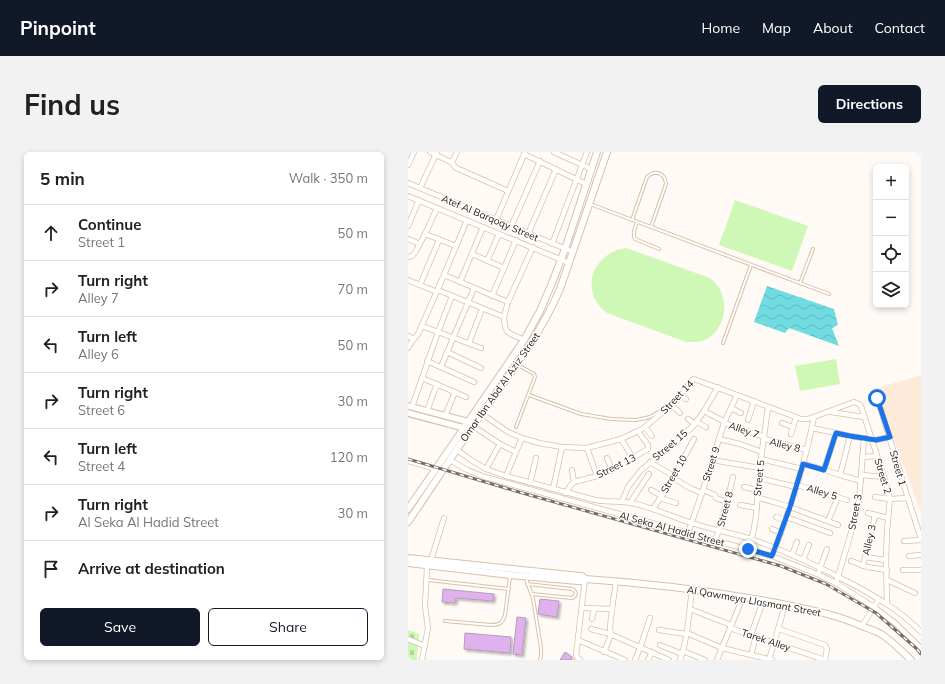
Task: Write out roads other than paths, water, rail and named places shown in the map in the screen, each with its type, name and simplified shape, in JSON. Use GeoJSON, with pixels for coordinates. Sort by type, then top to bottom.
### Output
{"type":"FeatureCollection","features":[{"type":"Feature","properties":{"kind":"main road","name":"Omar Ibn Abd Al Aziz Street"},"geometry":{"type":"LineString","coordinates":[[408,522],[457,450],[471,424],[524,340],[540,311],[565,249],[597,152]]}},
{"type":"Feature","properties":{"kind":"main road","name":"Omar Ibn Abd Al Aziz Street"},"geometry":{"type":"LineString","coordinates":[[408,509],[464,428],[482,414],[535,338],[560,289],[607,152]]}},
{"type":"Feature","properties":{"kind":"main road"},"geometry":{"type":"LineString","coordinates":[[430,477],[436,481]]}},
{"type":"Feature","properties":{"kind":"main road","name":"Al Qawmeya Llasmant Street"},"geometry":{"type":"LineString","coordinates":[[408,558],[429,563],[526,577],[574,581],[581,581],[585,579],[616,581],[692,589],[763,600],[825,612],[844,618],[880,634],[911,660]]}},
{"type":"Feature","properties":{"kind":"main road","name":"Al Qawmeya Llasmant Street"},"geometry":{"type":"LineString","coordinates":[[408,563],[429,563],[527,570],[582,576],[585,579]]}},
{"type":"Feature","properties":{"kind":"main road"},"geometry":{"type":"LineString","coordinates":[[526,577],[527,570]]}},
{"type":"Feature","properties":{"kind":"street"},"geometry":{"type":"LineString","coordinates":[[408,165],[414,152]]}},
{"type":"Feature","properties":{"kind":"street"},"geometry":{"type":"LineString","coordinates":[[430,152],[437,153],[452,162],[458,169],[508,191]]}},
{"type":"Feature","properties":{"kind":"street"},"geometry":{"type":"LineString","coordinates":[[452,162],[457,152]]}},
{"type":"Feature","properties":{"kind":"street"},"geometry":{"type":"LineString","coordinates":[[554,152],[591,169]]}},
{"type":"Feature","properties":{"kind":"street"},"geometry":{"type":"LineString","coordinates":[[552,244],[586,152]]}},
{"type":"Feature","properties":{"kind":"street"},"geometry":{"type":"LineString","coordinates":[[420,188],[437,153]]}},
{"type":"Feature","properties":{"kind":"street"},"geometry":{"type":"LineString","coordinates":[[496,220],[524,153],[586,184]]}},
{"type":"Feature","properties":{"kind":"street"},"geometry":{"type":"LineString","coordinates":[[511,227],[540,161]]}},
{"type":"Feature","properties":{"kind":"street"},"geometry":{"type":"LineString","coordinates":[[528,234],[556,169]]}},
{"type":"Feature","properties":{"kind":"street","name":"Atef Al Barqoqy Street"},"geometry":{"type":"LineString","coordinates":[[408,183],[573,252]]}},
{"type":"Feature","properties":{"kind":"street","name":"Atef Al Barqoqy Street"},"geometry":{"type":"LineString","coordinates":[[408,196],[569,263]]}},
{"type":"Feature","properties":{"kind":"street"},"geometry":{"type":"LineString","coordinates":[[408,226],[419,200]]}},
{"type":"Feature","properties":{"kind":"street"},"geometry":{"type":"LineString","coordinates":[[408,257],[414,254],[420,244],[437,208]]}},
{"type":"Feature","properties":{"kind":"street"},"geometry":{"type":"LineString","coordinates":[[408,348],[422,326],[467,220]]}},
{"type":"Feature","properties":{"kind":"street"},"geometry":{"type":"LineString","coordinates":[[460,282],[483,227]]}},
{"type":"Feature","properties":{"kind":"street"},"geometry":{"type":"LineString","coordinates":[[425,234],[456,246]]}},
{"type":"Feature","properties":{"kind":"street"},"geometry":{"type":"LineString","coordinates":[[487,261],[499,234]]}},
{"type":"Feature","properties":{"kind":"street"},"geometry":{"type":"LineString","coordinates":[[408,239],[420,244]]}},
{"type":"Feature","properties":{"kind":"street"},"geometry":{"type":"LineString","coordinates":[[420,285],[439,240]]}},
{"type":"Feature","properties":{"kind":"street"},"geometry":{"type":"LineString","coordinates":[[492,296],[516,240]]}},
{"type":"Feature","properties":{"kind":"street"},"geometry":{"type":"LineString","coordinates":[[524,340],[507,331],[504,317],[508,302],[533,247]]}},
{"type":"Feature","properties":{"kind":"street"},"geometry":{"type":"LineString","coordinates":[[472,254],[504,268]]}},
{"type":"Feature","properties":{"kind":"street"},"geometry":{"type":"LineString","coordinates":[[444,275],[508,302]]}},
{"type":"Feature","properties":{"kind":"street"},"geometry":{"type":"LineString","coordinates":[[408,280],[504,317]]}},
{"type":"Feature","properties":{"kind":"street"},"geometry":{"type":"LineString","coordinates":[[441,367],[474,288]]}},
{"type":"Feature","properties":{"kind":"street"},"geometry":{"type":"LineString","coordinates":[[452,296],[422,378],[410,406],[471,424],[500,444],[516,452]]}},
{"type":"Feature","properties":{"kind":"street"},"geometry":{"type":"LineString","coordinates":[[469,343],[482,309]]}},
{"type":"Feature","properties":{"kind":"street"},"geometry":{"type":"LineString","coordinates":[[422,326],[481,348]]}},
{"type":"Feature","properties":{"kind":"street"},"geometry":{"type":"LineString","coordinates":[[408,336],[414,339]]}},
{"type":"Feature","properties":{"kind":"street"},"geometry":{"type":"LineString","coordinates":[[447,352],[481,368]]}},
{"type":"Feature","properties":{"kind":"street"},"geometry":{"type":"LineString","coordinates":[[428,361],[474,382]]}},
{"type":"Feature","properties":{"kind":"street"},"geometry":{"type":"LineString","coordinates":[[422,378],[466,397]]}},
{"type":"Feature","properties":{"kind":"street","name":"Street 14"},"geometry":{"type":"LineString","coordinates":[[482,414],[508,432],[522,438],[562,447],[587,448],[621,439],[645,427],[672,405],[681,396],[693,379],[805,419],[829,412],[854,402]]}},
{"type":"Feature","properties":{"kind":"street"},"geometry":{"type":"LineString","coordinates":[[427,411],[437,384]]}},
{"type":"Feature","properties":{"kind":"street","name":"Street 15"},"geometry":{"type":"LineString","coordinates":[[622,502],[628,488],[641,470],[674,444],[696,423],[718,387]]}},
{"type":"Feature","properties":{"kind":"street"},"geometry":{"type":"LineString","coordinates":[[445,416],[455,392]]}},
{"type":"Feature","properties":{"kind":"street","name":"Street 9"},"geometry":{"type":"LineString","coordinates":[[688,533],[703,492],[724,423],[737,395]]}},
{"type":"Feature","properties":{"kind":"street"},"geometry":{"type":"LineString","coordinates":[[681,396],[686,399]]}},
{"type":"Feature","properties":{"kind":"street","name":"Street 1"},"geometry":{"type":"LineString","coordinates":[[877,398],[921,539]]}},
{"type":"Feature","properties":{"kind":"street"},"geometry":{"type":"LineString","coordinates":[[748,420],[754,401]]}},
{"type":"Feature","properties":{"kind":"street","name":"Street 2"},"geometry":{"type":"LineString","coordinates":[[854,402],[861,406],[890,499],[886,560],[887,604]]}},
{"type":"Feature","properties":{"kind":"street"},"geometry":{"type":"LineString","coordinates":[[672,405],[680,413]]}},
{"type":"Feature","properties":{"kind":"street","name":"Street 5"},"geometry":{"type":"LineString","coordinates":[[748,549],[752,539],[757,508],[760,468],[768,407]]}},
{"type":"Feature","properties":{"kind":"street"},"geometry":{"type":"LineString","coordinates":[[731,408],[741,413]]}},
{"type":"Feature","properties":{"kind":"street","name":"Alley 7"},"geometry":{"type":"LineString","coordinates":[[704,411],[724,423],[764,438]]}},
{"type":"Feature","properties":{"kind":"street"},"geometry":{"type":"LineString","coordinates":[[829,412],[864,417]]}},
{"type":"Feature","properties":{"kind":"street"},"geometry":{"type":"LineString","coordinates":[[408,413],[464,428]]}},
{"type":"Feature","properties":{"kind":"street"},"geometry":{"type":"LineString","coordinates":[[791,434],[796,417]]}},
{"type":"Feature","properties":{"kind":"street"},"geometry":{"type":"LineString","coordinates":[[772,556],[797,486],[814,417]]}},
{"type":"Feature","properties":{"kind":"street"},"geometry":{"type":"LineString","coordinates":[[688,419],[706,427]]}},
{"type":"Feature","properties":{"kind":"street"},"geometry":{"type":"LineString","coordinates":[[782,423],[793,427]]}},
{"type":"Feature","properties":{"kind":"street"},"geometry":{"type":"LineString","coordinates":[[645,427],[652,436]]}},
{"type":"Feature","properties":{"kind":"street"},"geometry":{"type":"LineString","coordinates":[[812,428],[876,440],[890,437]]}},
{"type":"Feature","properties":{"kind":"street","name":"Street 13"},"geometry":{"type":"LineString","coordinates":[[574,482],[597,476],[612,470],[646,451],[649,447],[638,431]]}},
{"type":"Feature","properties":{"kind":"street"},"geometry":{"type":"LineString","coordinates":[[824,470],[836,433]]}},
{"type":"Feature","properties":{"kind":"street"},"geometry":{"type":"LineString","coordinates":[[840,475],[850,436]]}},
{"type":"Feature","properties":{"kind":"street"},"geometry":{"type":"LineString","coordinates":[[506,476],[522,438]]}},
{"type":"Feature","properties":{"kind":"street","name":"Alley 8"},"geometry":{"type":"LineString","coordinates":[[764,438],[807,450]]}},
{"type":"Feature","properties":{"kind":"street","name":"Street 3"},"geometry":{"type":"LineString","coordinates":[[836,584],[859,502],[864,438]]}},
{"type":"Feature","properties":{"kind":"street"},"geometry":{"type":"LineString","coordinates":[[621,439],[633,458]]}},
{"type":"Feature","properties":{"kind":"street","name":"Street 10"},"geometry":{"type":"LineString","coordinates":[[653,509],[674,477],[694,439]]}},
{"type":"Feature","properties":{"kind":"street"},"geometry":{"type":"LineString","coordinates":[[719,439],[740,444],[762,452]]}},
{"type":"Feature","properties":{"kind":"street"},"geometry":{"type":"LineString","coordinates":[[486,469],[500,444]]}},
{"type":"Feature","properties":{"kind":"street"},"geometry":{"type":"LineString","coordinates":[[553,489],[562,447]]}},
{"type":"Feature","properties":{"kind":"street"},"geometry":{"type":"LineString","coordinates":[[587,448],[597,476]]}},
{"type":"Feature","properties":{"kind":"street","name":"Al Seka Al Hadid Street"},"geometry":{"type":"LineString","coordinates":[[457,450],[486,469],[506,476],[604,502],[622,502],[642,505],[692,523],[752,539],[775,548],[820,568],[879,599],[903,616],[921,632]]}},
{"type":"Feature","properties":{"kind":"street"},"geometry":{"type":"LineString","coordinates":[[862,457],[877,456]]}},
{"type":"Feature","properties":{"kind":"street"},"geometry":{"type":"LineString","coordinates":[[530,483],[536,458]]}},
{"type":"Feature","properties":{"kind":"street"},"geometry":{"type":"LineString","coordinates":[[607,458],[612,470]]}},
{"type":"Feature","properties":{"kind":"street"},"geometry":{"type":"LineString","coordinates":[[761,459],[802,469]]}},
{"type":"Feature","properties":{"kind":"street","name":"Al Seka Al Hadid Street"},"geometry":{"type":"LineString","coordinates":[[450,460],[467,470],[485,477],[772,556],[817,574],[874,607],[895,623],[921,648]]}},
{"type":"Feature","properties":{"kind":"street"},"geometry":{"type":"LineString","coordinates":[[712,460],[760,468]]}},
{"type":"Feature","properties":{"kind":"street"},"geometry":{"type":"LineString","coordinates":[[408,461],[436,469]]}},
{"type":"Feature","properties":{"kind":"street"},"geometry":{"type":"LineString","coordinates":[[650,462],[690,488],[715,495],[716,498],[727,502]]}},
{"type":"Feature","properties":{"kind":"street"},"geometry":{"type":"LineString","coordinates":[[803,464],[861,481]]}},
{"type":"Feature","properties":{"kind":"street"},"geometry":{"type":"LineString","coordinates":[[566,493],[574,482],[572,470]]}},
{"type":"Feature","properties":{"kind":"street"},"geometry":{"type":"LineString","coordinates":[[630,503],[649,474]]}},
{"type":"Feature","properties":{"kind":"street"},"geometry":{"type":"LineString","coordinates":[[861,475],[884,477]]}},
{"type":"Feature","properties":{"kind":"street","name":"Street 8"},"geometry":{"type":"LineString","coordinates":[[715,540],[719,531],[733,477]]}},
{"type":"Feature","properties":{"kind":"street","name":"Alley 5"},"geometry":{"type":"LineString","coordinates":[[759,478],[797,486],[848,500]]}},
{"type":"Feature","properties":{"kind":"street"},"geometry":{"type":"LineString","coordinates":[[744,487],[758,490]]}},
{"type":"Feature","properties":{"kind":"street"},"geometry":{"type":"LineString","coordinates":[[651,490],[661,497],[676,503]]}},
{"type":"Feature","properties":{"kind":"street"},"geometry":{"type":"LineString","coordinates":[[757,497],[790,507],[838,525]]}},
{"type":"Feature","properties":{"kind":"street"},"geometry":{"type":"LineString","coordinates":[[828,521],[838,497]]}},
{"type":"Feature","properties":{"kind":"street"},"geometry":{"type":"LineString","coordinates":[[875,497],[890,499],[907,498]]}},
{"type":"Feature","properties":{"kind":"street"},"geometry":{"type":"LineString","coordinates":[[740,505],[757,508]]}},
{"type":"Feature","properties":{"kind":"street"},"geometry":{"type":"LineString","coordinates":[[868,513],[888,518]]}},
{"type":"Feature","properties":{"kind":"street","name":"Alley 3"},"geometry":{"type":"LineString","coordinates":[[863,566],[875,515]]}},
{"type":"Feature","properties":{"kind":"street"},"geometry":{"type":"LineString","coordinates":[[776,517],[830,533]]}},
{"type":"Feature","properties":{"kind":"street"},"geometry":{"type":"LineString","coordinates":[[422,660],[428,628],[425,606],[426,580],[429,563],[444,518]]}},
{"type":"Feature","properties":{"kind":"street"},"geometry":{"type":"LineString","coordinates":[[772,529],[781,533]]}},
{"type":"Feature","properties":{"kind":"street"},"geometry":{"type":"LineString","coordinates":[[904,541],[921,539]]}},
{"type":"Feature","properties":{"kind":"street"},"geometry":{"type":"LineString","coordinates":[[792,555],[797,542]]}},
{"type":"Feature","properties":{"kind":"street"},"geometry":{"type":"LineString","coordinates":[[803,560],[809,545]]}},
{"type":"Feature","properties":{"kind":"street"},"geometry":{"type":"LineString","coordinates":[[817,574],[827,549]]}},
{"type":"Feature","properties":{"kind":"street"},"geometry":{"type":"LineString","coordinates":[[909,556],[921,555]]}},
{"type":"Feature","properties":{"kind":"street"},"geometry":{"type":"LineString","coordinates":[[865,557],[886,560]]}},
{"type":"Feature","properties":{"kind":"street"},"geometry":{"type":"LineString","coordinates":[[851,561],[863,566],[887,570]]}},
{"type":"Feature","properties":{"kind":"street"},"geometry":{"type":"LineString","coordinates":[[903,570],[921,570]]}},
{"type":"Feature","properties":{"kind":"street"},"geometry":{"type":"LineString","coordinates":[[580,660],[577,658],[576,653],[585,579]]}},
{"type":"Feature","properties":{"kind":"street"},"geometry":{"type":"LineString","coordinates":[[887,580],[915,593]]}},
{"type":"Feature","properties":{"kind":"street"},"geometry":{"type":"LineString","coordinates":[[604,652],[611,634],[610,630],[616,581]]}},
{"type":"Feature","properties":{"kind":"street"},"geometry":{"type":"LineString","coordinates":[[680,660],[686,634],[692,589]]}},
{"type":"Feature","properties":{"kind":"street"},"geometry":{"type":"LineString","coordinates":[[717,660],[743,597]]}},
{"type":"Feature","properties":{"kind":"street"},"geometry":{"type":"LineString","coordinates":[[862,626],[879,599]]}},
{"type":"Feature","properties":{"kind":"street"},"geometry":{"type":"LineString","coordinates":[[751,655],[763,600]]}},
{"type":"Feature","properties":{"kind":"street"},"geometry":{"type":"LineString","coordinates":[[659,630],[686,634],[722,648],[770,660],[785,605]]}},
{"type":"Feature","properties":{"kind":"street"},"geometry":{"type":"LineString","coordinates":[[582,608],[612,609]]}},
{"type":"Feature","properties":{"kind":"street"},"geometry":{"type":"LineString","coordinates":[[592,619],[594,609]]}},
{"type":"Feature","properties":{"kind":"street","name":"Tarek Alley"},"geometry":{"type":"LineString","coordinates":[[690,609],[754,636],[825,660]]}},
{"type":"Feature","properties":{"kind":"street"},"geometry":{"type":"LineString","coordinates":[[635,660],[650,618]]}},
{"type":"Feature","properties":{"kind":"street"},"geometry":{"type":"LineString","coordinates":[[591,628],[611,634],[669,660]]}},
{"type":"Feature","properties":{"kind":"street"},"geometry":{"type":"LineString","coordinates":[[778,629],[825,645],[827,649],[825,660]]}},
{"type":"Feature","properties":{"kind":"street"},"geometry":{"type":"LineString","coordinates":[[408,639],[425,646]]}},
{"type":"Feature","properties":{"kind":"street"},"geometry":{"type":"LineString","coordinates":[[578,640],[625,660]]}},
{"type":"Feature","properties":{"kind":"street"},"geometry":{"type":"LineString","coordinates":[[660,645],[705,660]]}},
{"type":"Feature","properties":{"kind":"street"},"geometry":{"type":"LineString","coordinates":[[648,660],[652,652]]}},
{"type":"Feature","properties":{"kind":"lane"},"geometry":{"type":"LineString","coordinates":[[632,220],[647,177],[653,172],[657,172],[664,176],[666,184],[651,227]]}},
{"type":"Feature","properties":{"kind":"lane"},"geometry":{"type":"LineString","coordinates":[[589,204],[829,294]]}},
{"type":"Feature","properties":{"kind":"lane"},"geometry":{"type":"LineString","coordinates":[[637,222],[633,232],[635,239],[659,249]]}},
{"type":"Feature","properties":{"kind":"lane"},"geometry":{"type":"LineString","coordinates":[[800,283],[813,249]]}},
{"type":"Feature","properties":{"kind":"lane"},"geometry":{"type":"LineString","coordinates":[[724,343],[751,264]]}},
{"type":"Feature","properties":{"kind":"lane"},"geometry":{"type":"LineString","coordinates":[[516,427],[535,379],[534,374],[517,365]]}},
{"type":"Feature","properties":{"kind":"lane"},"geometry":{"type":"LineString","coordinates":[[529,394],[581,414],[611,419],[636,420],[650,417],[662,410]]}},
{"type":"Feature","properties":{"kind":"lane"},"geometry":{"type":"LineString","coordinates":[[444,621],[491,625],[501,624],[506,616],[510,575]]}},
{"type":"Feature","properties":{"kind":"lane"},"geometry":{"type":"LineString","coordinates":[[526,577],[527,584],[532,594],[541,648],[540,660]]}},
{"type":"Feature","properties":{"kind":"lane"},"geometry":{"type":"LineString","coordinates":[[426,580],[508,589]]}},
{"type":"Feature","properties":{"kind":"lane"},"geometry":{"type":"LineString","coordinates":[[527,584],[572,589],[576,593],[572,598],[532,594]]}},
{"type":"Feature","properties":{"kind":"water"},"geometry":{"type":"Polygon","coordinates":[[[767,286],[834,309],[838,325],[832,328],[839,346],[789,328],[785,333],[754,322],[767,286]]]}},
{"type":"Feature","properties":{"kind":"railway"},"geometry":{"type":"LineString","coordinates":[[408,459],[781,566],[826,584],[876,613],[921,654]]}}]}
